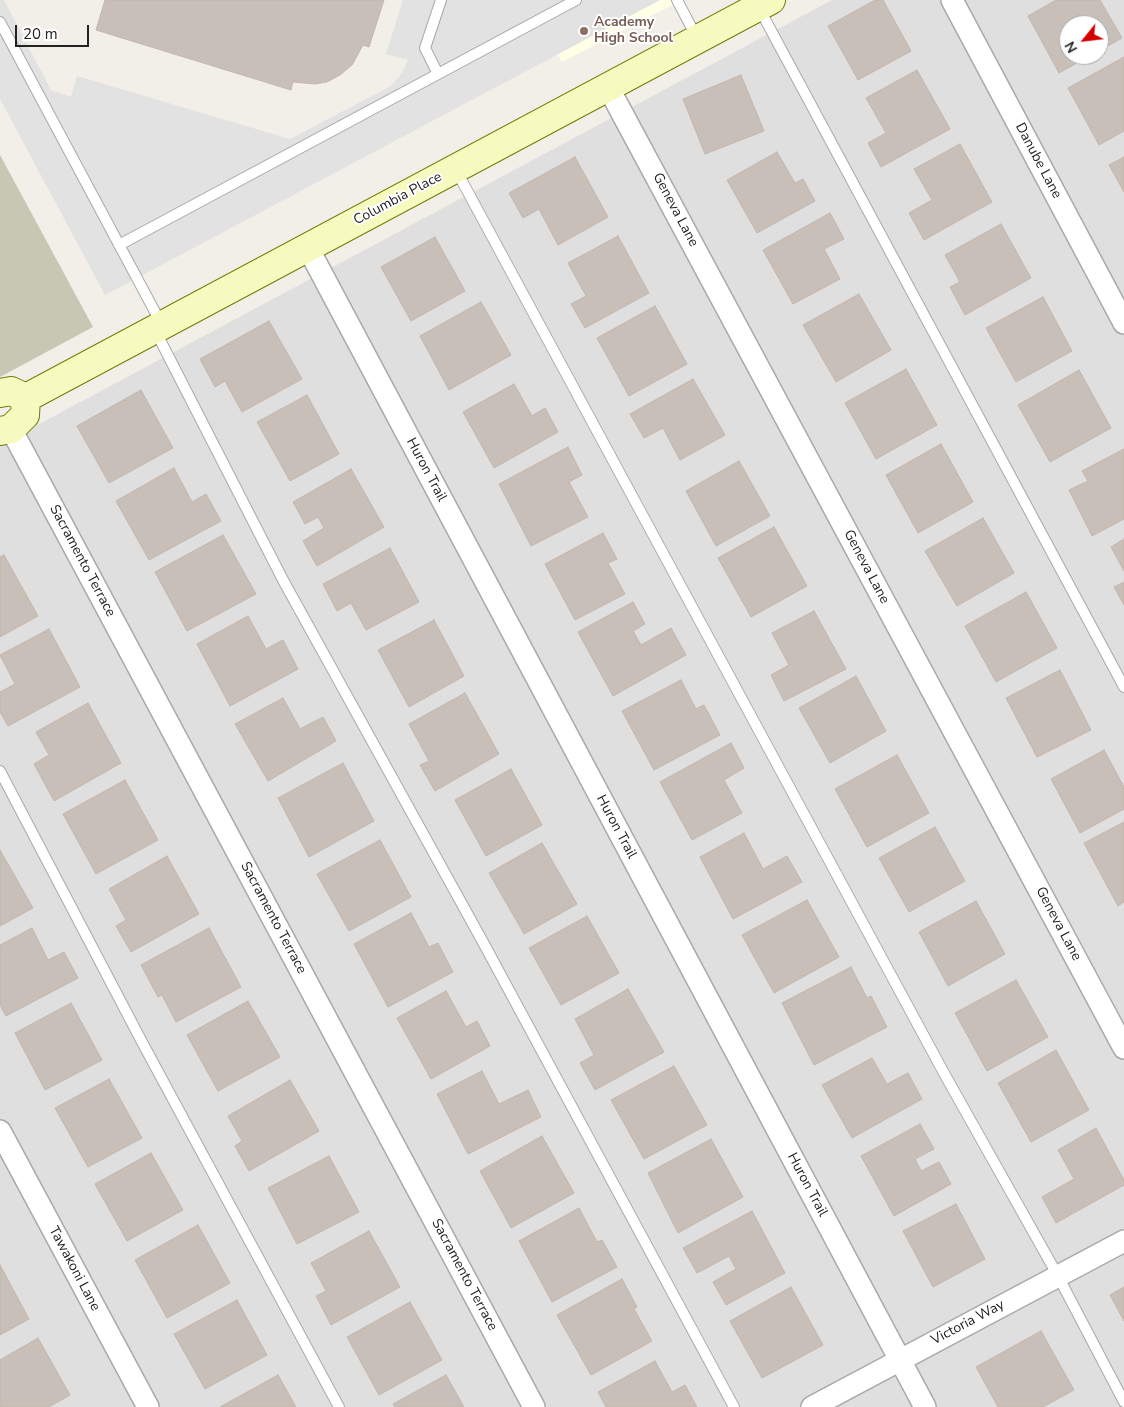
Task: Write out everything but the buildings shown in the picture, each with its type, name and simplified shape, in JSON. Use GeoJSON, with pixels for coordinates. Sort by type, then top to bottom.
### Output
{"type":"FeatureCollection","features":[{"type":"Feature","properties":{"kind":"street","name":"Danube Lane"},"geometry":{"type":"LineString","coordinates":[[952,0],[1124,323]]}},
{"type":"Feature","properties":{"kind":"street","name":"Columbia Place"},"geometry":{"type":"LineString","coordinates":[[6,430],[25,416],[13,396],[158,327],[765,3]]}},
{"type":"Feature","properties":{"kind":"street","name":"Geneva Lane"},"geometry":{"type":"LineString","coordinates":[[608,87],[1124,1048]]}},
{"type":"Feature","properties":{"kind":"street","name":"Huron Trail"},"geometry":{"type":"LineString","coordinates":[[308,248],[925,1407]]}},
{"type":"Feature","properties":{"kind":"street","name":"Sacramento Terrace"},"geometry":{"type":"LineString","coordinates":[[6,430],[534,1407]]}},
{"type":"Feature","properties":{"kind":"street","name":"Tawakoni Lane"},"geometry":{"type":"LineString","coordinates":[[0,1131],[148,1407]]}},
{"type":"Feature","properties":{"kind":"street","name":"Victoria Way"},"geometry":{"type":"LineString","coordinates":[[812,1407],[1124,1240]]}},
{"type":"Feature","properties":{"kind":"lane"},"geometry":{"type":"LineString","coordinates":[[438,74],[425,48],[441,0]]}},
{"type":"Feature","properties":{"kind":"lane"},"geometry":{"type":"LineString","coordinates":[[119,246],[576,0]]}},
{"type":"Feature","properties":{"kind":"lane"},"geometry":{"type":"LineString","coordinates":[[677,0],[698,39]]}},
{"type":"Feature","properties":{"kind":"lane"},"geometry":{"type":"LineString","coordinates":[[765,3],[1124,687]]}},
{"type":"Feature","properties":{"kind":"lane"},"geometry":{"type":"LineString","coordinates":[[0,22],[119,246],[283,580],[484,944],[734,1407]]}},
{"type":"Feature","properties":{"kind":"lane"},"geometry":{"type":"LineString","coordinates":[[456,169],[946,1075],[1058,1276],[1124,1402]]}},
{"type":"Feature","properties":{"kind":"lane"},"geometry":{"type":"LineString","coordinates":[[0,771],[142,1042],[339,1407]]}},
{"type":"Feature","properties":{"kind":"shaded area"},"geometry":{"type":"Polygon","coordinates":[[[0,0],[4,0],[51,90],[71,97],[77,76],[290,139],[391,86],[402,73],[408,60],[386,54],[403,0],[660,0],[105,295],[0,99],[0,0]]]}},
{"type":"Feature","properties":{"kind":"shaded area","name":"Academy High School"},"geometry":{"type":"Polygon","coordinates":[[[529,0],[682,0],[562,62],[529,0]]]}},
{"type":"Feature","properties":{"kind":"shaded area"},"geometry":{"type":"Polygon","coordinates":[[[832,0],[1124,0],[1124,1407],[0,1407],[0,445],[832,0]]]}},
{"type":"Feature","properties":{"kind":"shaded area"},"geometry":{"type":"Polygon","coordinates":[[[0,155],[93,327],[0,377],[0,155]]]}},
{"type":"Feature","properties":{"kind":"place","name":"Academy High School"},"geometry":{"type":"Point","coordinates":[584,31]}}]}
